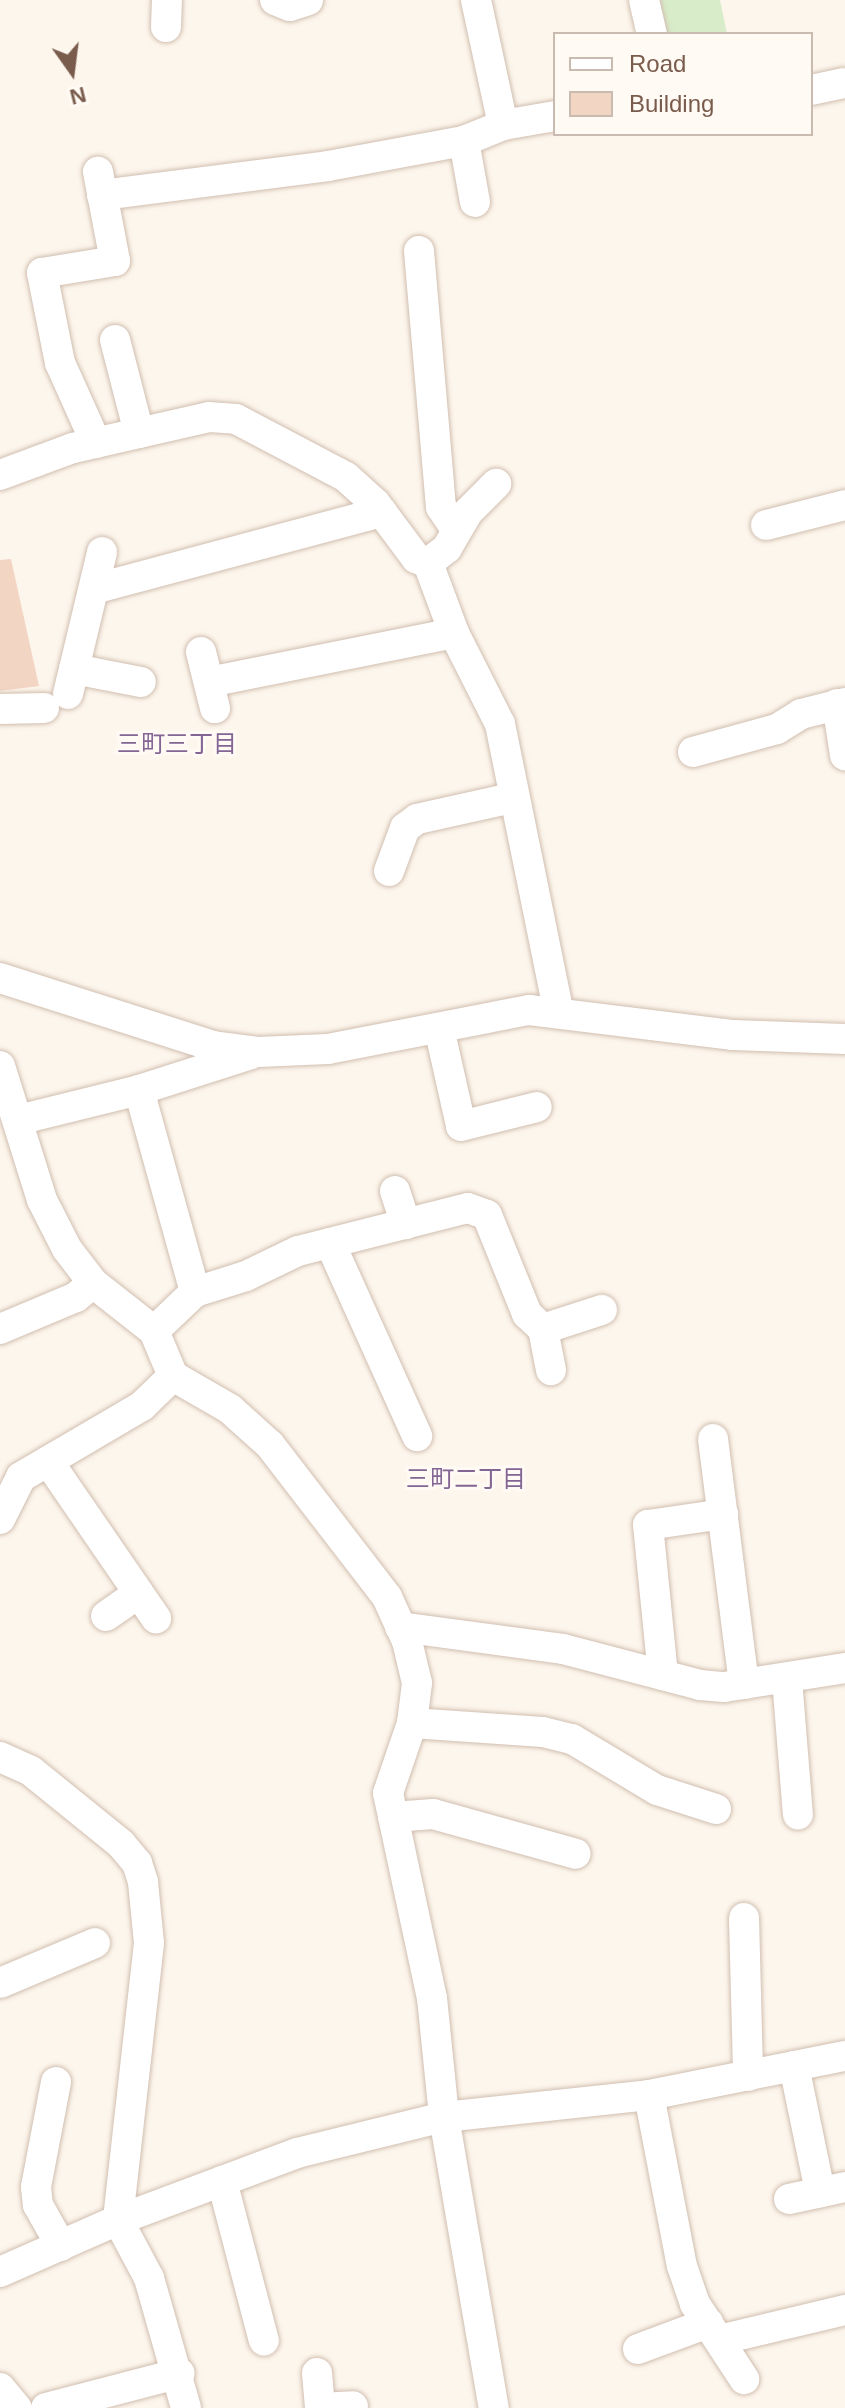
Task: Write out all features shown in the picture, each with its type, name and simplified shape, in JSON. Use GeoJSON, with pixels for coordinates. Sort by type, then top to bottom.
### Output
{"type":"FeatureCollection","features":[{"type":"Feature","properties":{"kind":"street"},"geometry":{"type":"LineString","coordinates":[[275,0],[290,6],[308,0]]}},
{"type":"Feature","properties":{"kind":"street"},"geometry":{"type":"LineString","coordinates":[[476,0],[503,125]]}},
{"type":"Feature","properties":{"kind":"street"},"geometry":{"type":"LineString","coordinates":[[644,0],[652,32]]}},
{"type":"Feature","properties":{"kind":"street"},"geometry":{"type":"LineString","coordinates":[[813,90],[843,83]]}},
{"type":"Feature","properties":{"kind":"street"},"geometry":{"type":"LineString","coordinates":[[96,443],[60,363],[47,319],[42,273],[115,261],[100,184],[328,166],[464,141],[503,125],[553,116]]}},
{"type":"Feature","properties":{"kind":"street"},"geometry":{"type":"LineString","coordinates":[[464,141],[475,202]]}},
{"type":"Feature","properties":{"kind":"street"},"geometry":{"type":"LineString","coordinates":[[419,251],[441,507],[456,529]]}},
{"type":"Feature","properties":{"kind":"street"},"geometry":{"type":"LineString","coordinates":[[115,340],[139,433]]}},
{"type":"Feature","properties":{"kind":"street"},"geometry":{"type":"LineString","coordinates":[[0,475],[96,443],[209,417],[236,419],[346,477],[382,512],[405,547],[428,563],[454,633],[495,706],[558,1010]]}},
{"type":"Feature","properties":{"kind":"street"},"geometry":{"type":"LineString","coordinates":[[428,563],[447,548],[456,529],[496,484]]}},
{"type":"Feature","properties":{"kind":"street"},"geometry":{"type":"LineString","coordinates":[[766,525],[845,505]]}},
{"type":"Feature","properties":{"kind":"street"},"geometry":{"type":"LineString","coordinates":[[94,589],[382,512]]}},
{"type":"Feature","properties":{"kind":"street"},"geometry":{"type":"LineString","coordinates":[[62,690],[94,589],[102,552]]}},
{"type":"Feature","properties":{"kind":"street"},"geometry":{"type":"LineString","coordinates":[[201,652],[212,695],[454,633]]}},
{"type":"Feature","properties":{"kind":"street"},"geometry":{"type":"LineString","coordinates":[[0,709],[62,690],[141,682]]}},
{"type":"Feature","properties":{"kind":"street"},"geometry":{"type":"LineString","coordinates":[[693,752],[777,729],[801,714],[841,704],[845,755]]}},
{"type":"Feature","properties":{"kind":"street"},"geometry":{"type":"LineString","coordinates":[[389,871],[405,828],[417,819],[512,798]]}},
{"type":"Feature","properties":{"kind":"street"},"geometry":{"type":"LineString","coordinates":[[0,978],[213,1046],[258,1052],[328,1049],[529,1010],[558,1010],[733,1035],[845,1039]]}},
{"type":"Feature","properties":{"kind":"street"},"geometry":{"type":"LineString","coordinates":[[439,1028],[461,1126],[537,1107]]}},
{"type":"Feature","properties":{"kind":"street"},"geometry":{"type":"LineString","coordinates":[[18,1120],[139,1090],[258,1052]]}},
{"type":"Feature","properties":{"kind":"street"},"geometry":{"type":"LineString","coordinates":[[0,1066],[42,1200],[67,1249],[93,1283],[154,1331],[173,1376],[230,1409],[270,1445],[387,1597],[400,1627],[417,1683],[412,1723],[388,1793],[432,1998],[444,2117],[494,2408]]}},
{"type":"Feature","properties":{"kind":"street"},"geometry":{"type":"LineString","coordinates":[[139,1090],[195,1292]]}},
{"type":"Feature","properties":{"kind":"street"},"geometry":{"type":"LineString","coordinates":[[395,1191],[406,1224]]}},
{"type":"Feature","properties":{"kind":"street"},"geometry":{"type":"LineString","coordinates":[[154,1331],[195,1292],[330,1243],[468,1208],[487,1215],[527,1314],[543,1329],[551,1370]]}},
{"type":"Feature","properties":{"kind":"street"},"geometry":{"type":"LineString","coordinates":[[330,1243],[417,1436]]}},
{"type":"Feature","properties":{"kind":"street"},"geometry":{"type":"LineString","coordinates":[[0,1329],[66,1302],[93,1283]]}},
{"type":"Feature","properties":{"kind":"street"},"geometry":{"type":"LineString","coordinates":[[543,1329],[602,1310]]}},
{"type":"Feature","properties":{"kind":"street"},"geometry":{"type":"LineString","coordinates":[[0,1519],[21,1477],[142,1406],[173,1376]]}},
{"type":"Feature","properties":{"kind":"street"},"geometry":{"type":"LineString","coordinates":[[713,1439],[744,1684]]}},
{"type":"Feature","properties":{"kind":"street"},"geometry":{"type":"LineString","coordinates":[[48,1461],[156,1618]]}},
{"type":"Feature","properties":{"kind":"street"},"geometry":{"type":"LineString","coordinates":[[663,1675],[648,1525],[723,1514]]}},
{"type":"Feature","properties":{"kind":"street"},"geometry":{"type":"LineString","coordinates":[[106,1616],[138,1594]]}},
{"type":"Feature","properties":{"kind":"street"},"geometry":{"type":"LineString","coordinates":[[400,1627],[563,1649],[700,1685],[787,1679],[845,1668]]}},
{"type":"Feature","properties":{"kind":"street"},"geometry":{"type":"LineString","coordinates":[[787,1679],[798,1815]]}},
{"type":"Feature","properties":{"kind":"street"},"geometry":{"type":"LineString","coordinates":[[412,1723],[572,1739],[657,1790],[716,1809]]}},
{"type":"Feature","properties":{"kind":"street"},"geometry":{"type":"LineString","coordinates":[[0,1757],[31,1771],[121,1844],[143,1882],[149,1943],[118,2220],[149,2278],[180,2373],[186,2408]]}},
{"type":"Feature","properties":{"kind":"street"},"geometry":{"type":"LineString","coordinates":[[393,1817],[433,1814],[576,1854]]}},
{"type":"Feature","properties":{"kind":"street"},"geometry":{"type":"LineString","coordinates":[[744,1918],[748,2076]]}},
{"type":"Feature","properties":{"kind":"street"},"geometry":{"type":"LineString","coordinates":[[0,1983],[95,1943]]}},
{"type":"Feature","properties":{"kind":"street"},"geometry":{"type":"LineString","coordinates":[[0,2272],[118,2220],[297,2153],[444,2117],[649,2095],[845,2056]]}},
{"type":"Feature","properties":{"kind":"street"},"geometry":{"type":"LineString","coordinates":[[789,2199],[833,2189],[794,2066]]}},
{"type":"Feature","properties":{"kind":"street"},"geometry":{"type":"LineString","coordinates":[[56,2082],[36,2187],[38,2205],[61,2246]]}},
{"type":"Feature","properties":{"kind":"street"},"geometry":{"type":"LineString","coordinates":[[649,2095],[682,2266],[713,2332],[744,2379]]}},
{"type":"Feature","properties":{"kind":"street"},"geometry":{"type":"LineString","coordinates":[[222,2181],[264,2341]]}},
{"type":"Feature","properties":{"kind":"street"},"geometry":{"type":"LineString","coordinates":[[638,2349],[713,2332],[845,2310]]}},
{"type":"Feature","properties":{"kind":"street"},"geometry":{"type":"LineString","coordinates":[[46,2408],[180,2373]]}},
{"type":"Feature","properties":{"kind":"street"},"geometry":{"type":"LineString","coordinates":[[317,2373],[320,2408],[353,2406]]}},
{"type":"Feature","properties":{"kind":"street"},"geometry":{"type":"LineString","coordinates":[[0,2388],[17,2408]]}},
{"type":"Feature","properties":{"kind":"green space"},"geometry":{"type":"Polygon","coordinates":[[[655,0],[720,0],[727,32],[662,32],[655,0]]]}},
{"type":"Feature","properties":{"kind":"building"},"geometry":{"type":"Polygon","coordinates":[[[11,559],[39,686],[0,691],[0,560],[11,559]]]}},
{"type":"Feature","properties":{"kind":"district","name":"三町三丁目"},"geometry":{"type":"Point","coordinates":[177,744]}},
{"type":"Feature","properties":{"kind":"district","name":"三町二丁目"},"geometry":{"type":"Point","coordinates":[466,1479]}}]}
